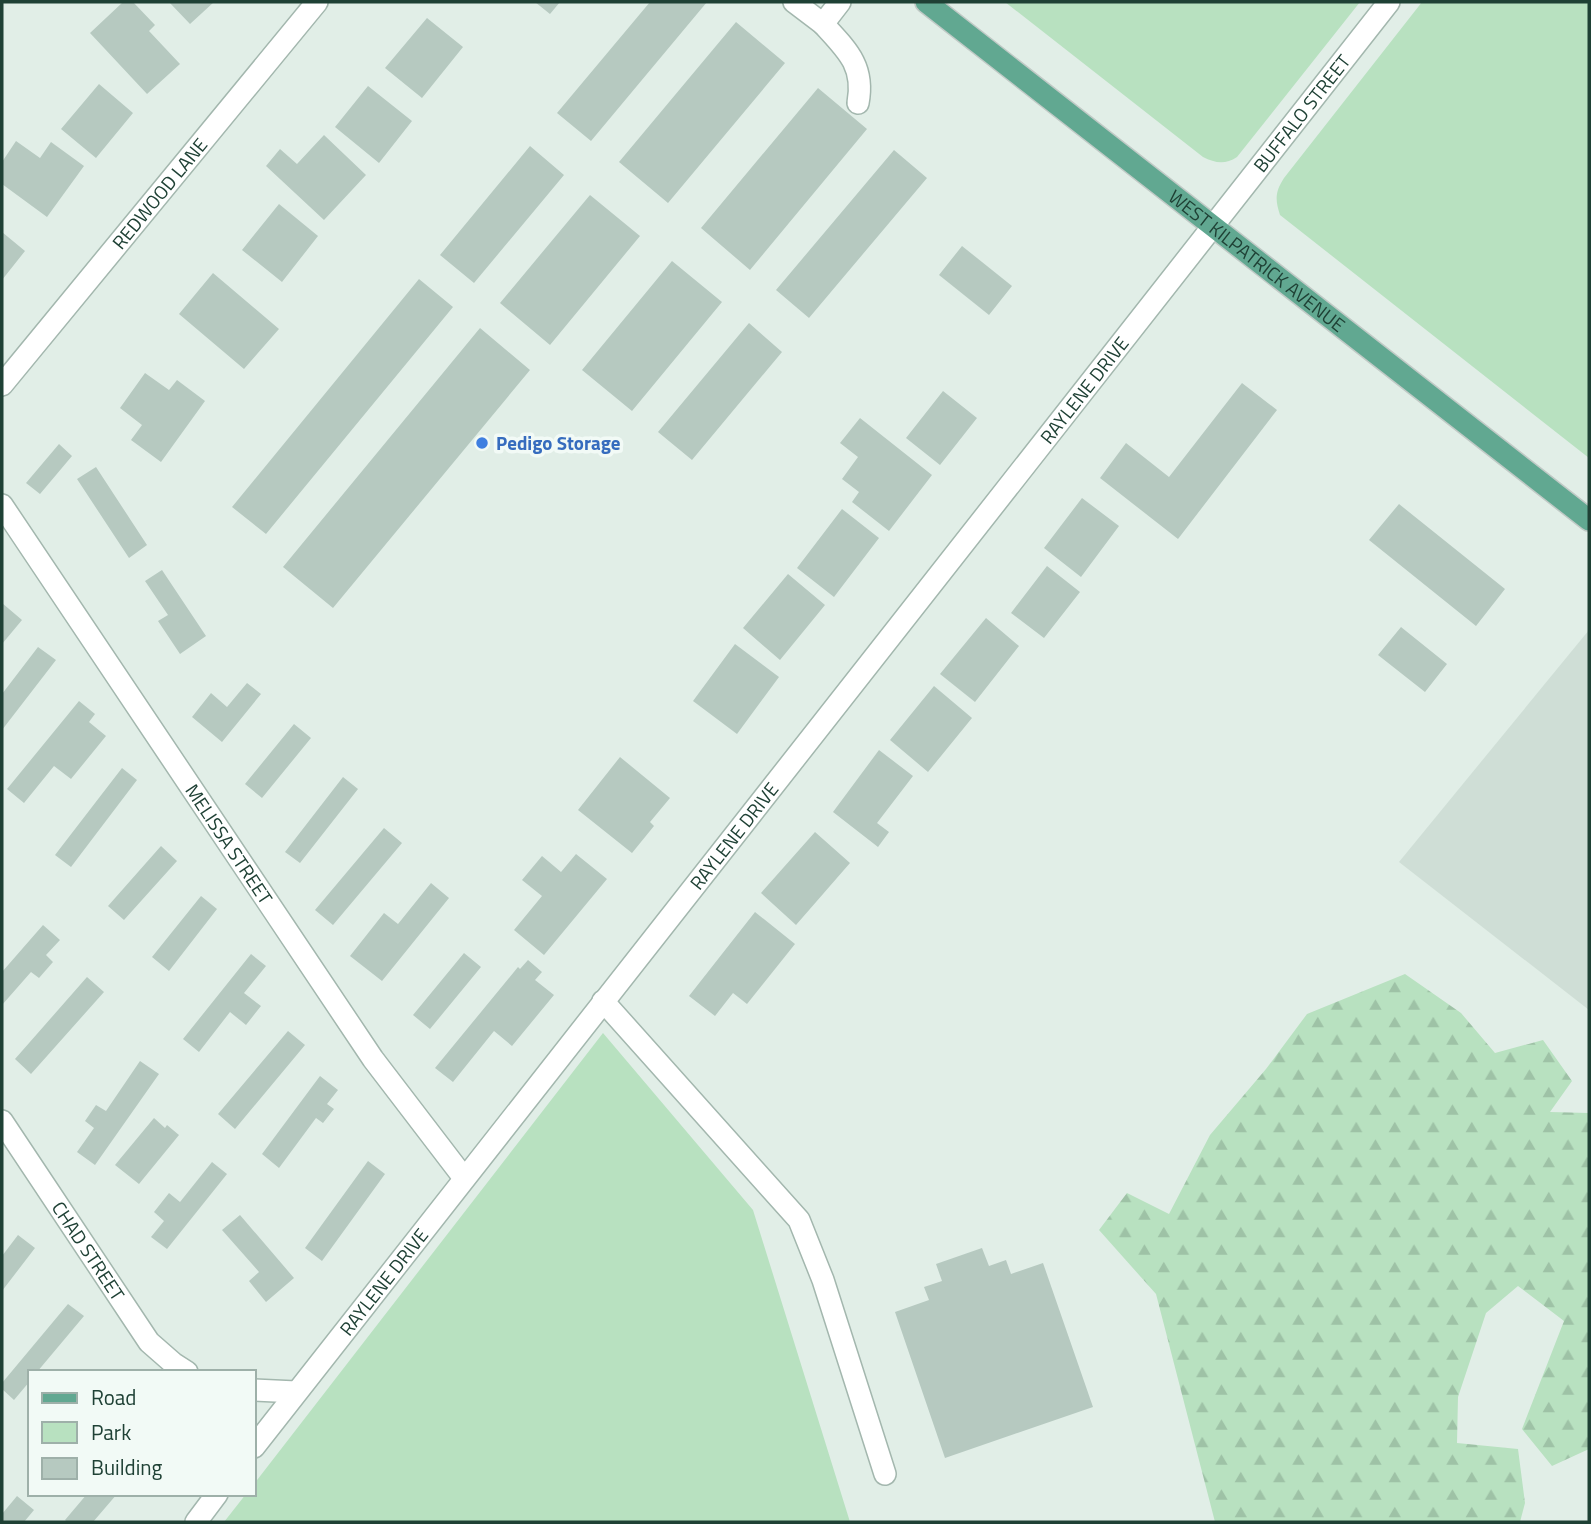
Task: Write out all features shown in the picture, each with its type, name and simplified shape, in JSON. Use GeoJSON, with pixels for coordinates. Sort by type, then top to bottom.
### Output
{"type":"FeatureCollection","features":[{"type":"Feature","properties":{"kind":"main road","name":"WEST KILPATRICK AVENUE"},"geometry":{"type":"LineString","coordinates":[[926,2],[1589,520]]}},
{"type":"Feature","properties":{"kind":"street","name":"REDWOOD LANE"},"geometry":{"type":"LineString","coordinates":[[2,385],[317,2]]}},
{"type":"Feature","properties":{"kind":"street"},"geometry":{"type":"LineString","coordinates":[[794,2],[823,24],[847,50],[856,65],[861,86],[858,103]]}},
{"type":"Feature","properties":{"kind":"street"},"geometry":{"type":"LineString","coordinates":[[823,24],[840,2]]}},
{"type":"Feature","properties":{"kind":"street","name":"BUFFALO STREET"},"geometry":{"type":"LineString","coordinates":[[1213,225],[1389,2]]}},
{"type":"Feature","properties":{"kind":"street","name":"RAYLENE DRIVE"},"geometry":{"type":"LineString","coordinates":[[256,1444],[1213,225]]}},
{"type":"Feature","properties":{"kind":"street","name":"MELISSA STREET"},"geometry":{"type":"LineString","coordinates":[[2,505],[373,1059],[464,1178]]}},
{"type":"Feature","properties":{"kind":"street"},"geometry":{"type":"LineString","coordinates":[[603,1001],[799,1220],[823,1280],[885,1474]]}},
{"type":"Feature","properties":{"kind":"street","name":"CHAD STREET"},"geometry":{"type":"LineString","coordinates":[[2,1121],[149,1342],[184,1370]]}},
{"type":"Feature","properties":{"kind":"street"},"geometry":{"type":"LineString","coordinates":[[256,1390],[296,1392]]}},
{"type":"Feature","properties":{"kind":"street"},"geometry":{"type":"LineString","coordinates":[[196,1522],[216,1496]]}},
{"type":"Feature","properties":{"kind":"shaded area"},"geometry":{"type":"Polygon","coordinates":[[[1589,630],[1589,1010],[1399,862],[1589,630]]]}},
{"type":"Feature","properties":{"kind":"green space"},"geometry":{"type":"Polygon","coordinates":[[[1005,2],[1360,2],[1237,157],[1220,162],[1203,157],[1005,2]]]}},
{"type":"Feature","properties":{"kind":"green space"},"geometry":{"type":"Polygon","coordinates":[[[1422,2],[1589,2],[1589,458],[1280,215],[1277,196],[1284,178],[1422,2]]]}},
{"type":"Feature","properties":{"kind":"green space"},"geometry":{"type":"Polygon","coordinates":[[[1405,974],[1461,1013],[1495,1053],[1543,1040],[1572,1081],[1550,1112],[1589,1113],[1589,1449],[1552,1466],[1522,1429],[1564,1321],[1518,1286],[1486,1313],[1458,1397],[1457,1443],[1518,1449],[1525,1503],[1520,1522],[1215,1522],[1156,1294],[1099,1230],[1127,1193],[1169,1214],[1210,1135],[1266,1069],[1307,1014],[1405,974]]]}},
{"type":"Feature","properties":{"kind":"green space"},"geometry":{"type":"Polygon","coordinates":[[[603,1033],[753,1210],[850,1522],[224,1522],[244,1496],[256,1496],[256,1481],[603,1033]]]}},
{"type":"Feature","properties":{"kind":"building"},"geometry":{"type":"Polygon","coordinates":[[[123,2],[133,2],[155,25],[149,31],[180,64],[147,94],[90,33],[123,2]]]}},
{"type":"Feature","properties":{"kind":"building"},"geometry":{"type":"Polygon","coordinates":[[[169,2],[214,2],[190,24],[169,2]]]}},
{"type":"Feature","properties":{"kind":"building"},"geometry":{"type":"Polygon","coordinates":[[[535,2],[560,2],[550,14],[535,2]]]}},
{"type":"Feature","properties":{"kind":"building"},"geometry":{"type":"Polygon","coordinates":[[[650,2],[707,2],[591,141],[557,113],[650,2]]]}},
{"type":"Feature","properties":{"kind":"building"},"geometry":{"type":"Polygon","coordinates":[[[427,18],[463,47],[422,98],[385,68],[427,18]]]}},
{"type":"Feature","properties":{"kind":"building"},"geometry":{"type":"Polygon","coordinates":[[[736,22],[785,63],[668,203],[619,162],[736,22]]]}},
{"type":"Feature","properties":{"kind":"building"},"geometry":{"type":"Polygon","coordinates":[[[99,84],[133,113],[96,158],[61,129],[99,84]]]}},
{"type":"Feature","properties":{"kind":"building"},"geometry":{"type":"Polygon","coordinates":[[[368,86],[412,121],[379,163],[335,127],[368,86]]]}},
{"type":"Feature","properties":{"kind":"building"},"geometry":{"type":"Polygon","coordinates":[[[818,88],[867,129],[750,270],[701,228],[818,88]]]}},
{"type":"Feature","properties":{"kind":"building"},"geometry":{"type":"Polygon","coordinates":[[[324,135],[366,175],[324,220],[266,166],[280,149],[297,164],[324,135]]]}},
{"type":"Feature","properties":{"kind":"building"},"geometry":{"type":"Polygon","coordinates":[[[16,141],[40,158],[51,142],[84,166],[47,217],[2,184],[2,162],[16,141]]]}},
{"type":"Feature","properties":{"kind":"building"},"geometry":{"type":"Polygon","coordinates":[[[530,146],[564,175],[474,283],[440,255],[530,146]]]}},
{"type":"Feature","properties":{"kind":"building"},"geometry":{"type":"Polygon","coordinates":[[[894,150],[927,178],[809,318],[776,290],[894,150]]]}},
{"type":"Feature","properties":{"kind":"building"},"geometry":{"type":"Polygon","coordinates":[[[590,195],[640,236],[550,345],[500,303],[590,195]]]}},
{"type":"Feature","properties":{"kind":"building"},"geometry":{"type":"Polygon","coordinates":[[[279,204],[318,236],[282,282],[242,250],[279,204]]]}},
{"type":"Feature","properties":{"kind":"building"},"geometry":{"type":"Polygon","coordinates":[[[2,232],[25,251],[2,280],[2,232]]]}},
{"type":"Feature","properties":{"kind":"building"},"geometry":{"type":"Polygon","coordinates":[[[962,246],[1012,286],[989,315],[939,275],[962,246]]]}},
{"type":"Feature","properties":{"kind":"building"},"geometry":{"type":"Polygon","coordinates":[[[672,261],[722,302],[632,411],[582,370],[672,261]]]}},
{"type":"Feature","properties":{"kind":"building"},"geometry":{"type":"Polygon","coordinates":[[[213,273],[279,329],[244,369],[179,314],[213,273]]]}},
{"type":"Feature","properties":{"kind":"building"},"geometry":{"type":"Polygon","coordinates":[[[419,279],[453,307],[266,534],[232,507],[419,279]]]}},
{"type":"Feature","properties":{"kind":"building"},"geometry":{"type":"Polygon","coordinates":[[[749,323],[782,352],[692,460],[658,432],[749,323]]]}},
{"type":"Feature","properties":{"kind":"building"},"geometry":{"type":"Polygon","coordinates":[[[480,328],[530,370],[333,608],[283,567],[480,328]]]}},
{"type":"Feature","properties":{"kind":"building"},"geometry":{"type":"Polygon","coordinates":[[[145,373],[169,390],[177,380],[205,401],[161,462],[131,440],[142,425],[120,408],[145,373]]]}},
{"type":"Feature","properties":{"kind":"building"},"geometry":{"type":"Polygon","coordinates":[[[1242,383],[1277,410],[1178,539],[1100,478],[1126,443],[1169,477],[1242,383]]]}},
{"type":"Feature","properties":{"kind":"building"},"geometry":{"type":"Polygon","coordinates":[[[943,391],[977,418],[940,465],[906,438],[943,391]]]}},
{"type":"Feature","properties":{"kind":"building"},"geometry":{"type":"Polygon","coordinates":[[[860,418],[932,475],[889,531],[852,502],[859,492],[842,479],[858,457],[840,443],[860,418]]]}},
{"type":"Feature","properties":{"kind":"building"},"geometry":{"type":"Polygon","coordinates":[[[59,444],[72,456],[40,494],[26,483],[59,444]]]}},
{"type":"Feature","properties":{"kind":"building"},"geometry":{"type":"Polygon","coordinates":[[[96,467],[147,545],[129,558],[77,479],[96,467]]]}},
{"type":"Feature","properties":{"kind":"building"},"geometry":{"type":"Polygon","coordinates":[[[1082,498],[1119,526],[1081,577],[1044,548],[1082,498]]]}},
{"type":"Feature","properties":{"kind":"building"},"geometry":{"type":"Polygon","coordinates":[[[1399,504],[1505,589],[1476,626],[1369,540],[1399,504]]]}},
{"type":"Feature","properties":{"kind":"building"},"geometry":{"type":"Polygon","coordinates":[[[842,509],[879,538],[834,597],[797,568],[842,509]]]}},
{"type":"Feature","properties":{"kind":"building"},"geometry":{"type":"Polygon","coordinates":[[[1047,566],[1080,592],[1044,638],[1011,613],[1047,566]]]}},
{"type":"Feature","properties":{"kind":"building"},"geometry":{"type":"Polygon","coordinates":[[[162,570],[206,636],[180,654],[158,621],[168,615],[145,581],[162,570]]]}},
{"type":"Feature","properties":{"kind":"building"},"geometry":{"type":"Polygon","coordinates":[[[788,574],[825,605],[780,660],[743,628],[788,574]]]}},
{"type":"Feature","properties":{"kind":"building"},"geometry":{"type":"Polygon","coordinates":[[[2,603],[22,620],[2,644],[2,603]]]}},
{"type":"Feature","properties":{"kind":"building"},"geometry":{"type":"Polygon","coordinates":[[[986,618],[1019,646],[975,702],[940,674],[986,618]]]}},
{"type":"Feature","properties":{"kind":"building"},"geometry":{"type":"Polygon","coordinates":[[[1401,627],[1447,664],[1425,692],[1378,655],[1401,627]]]}},
{"type":"Feature","properties":{"kind":"building"},"geometry":{"type":"Polygon","coordinates":[[[735,644],[779,677],[737,734],[693,701],[735,644]]]}},
{"type":"Feature","properties":{"kind":"building"},"geometry":{"type":"Polygon","coordinates":[[[38,647],[56,660],[2,730],[2,694],[38,647]]]}},
{"type":"Feature","properties":{"kind":"building"},"geometry":{"type":"Polygon","coordinates":[[[247,683],[261,694],[222,742],[192,717],[211,693],[227,707],[247,683]]]}},
{"type":"Feature","properties":{"kind":"building"},"geometry":{"type":"Polygon","coordinates":[[[934,686],[972,718],[928,772],[890,740],[934,686]]]}},
{"type":"Feature","properties":{"kind":"building"},"geometry":{"type":"Polygon","coordinates":[[[79,701],[95,714],[89,722],[106,736],[71,779],[54,766],[24,803],[7,789],[79,701]]]}},
{"type":"Feature","properties":{"kind":"building"},"geometry":{"type":"Polygon","coordinates":[[[294,724],[311,738],[262,798],[245,784],[294,724]]]}},
{"type":"Feature","properties":{"kind":"building"},"geometry":{"type":"Polygon","coordinates":[[[879,750],[913,776],[877,823],[889,832],[878,847],[833,812],[879,750]]]}},
{"type":"Feature","properties":{"kind":"building"},"geometry":{"type":"Polygon","coordinates":[[[620,757],[670,798],[650,822],[654,826],[632,853],[578,810],[620,757]]]}},
{"type":"Feature","properties":{"kind":"building"},"geometry":{"type":"Polygon","coordinates":[[[122,768],[137,780],[71,867],[55,855],[122,768]]]}},
{"type":"Feature","properties":{"kind":"building"},"geometry":{"type":"Polygon","coordinates":[[[343,777],[358,789],[300,863],[285,852],[343,777]]]}},
{"type":"Feature","properties":{"kind":"building"},"geometry":{"type":"Polygon","coordinates":[[[384,828],[402,843],[333,925],[315,910],[384,828]]]}},
{"type":"Feature","properties":{"kind":"building"},"geometry":{"type":"Polygon","coordinates":[[[815,832],[850,863],[796,925],[761,893],[815,832]]]}},
{"type":"Feature","properties":{"kind":"building"},"geometry":{"type":"Polygon","coordinates":[[[161,846],[177,861],[124,920],[108,906],[161,846]]]}},
{"type":"Feature","properties":{"kind":"building"},"geometry":{"type":"Polygon","coordinates":[[[576,854],[607,879],[544,955],[514,930],[542,896],[522,880],[542,856],[561,872],[576,854]]]}},
{"type":"Feature","properties":{"kind":"building"},"geometry":{"type":"Polygon","coordinates":[[[431,883],[449,898],[382,981],[350,956],[384,913],[398,924],[431,883]]]}},
{"type":"Feature","properties":{"kind":"building"},"geometry":{"type":"Polygon","coordinates":[[[201,896],[217,909],[169,971],[152,957],[201,896]]]}},
{"type":"Feature","properties":{"kind":"building"},"geometry":{"type":"Polygon","coordinates":[[[755,912],[795,944],[747,1004],[733,993],[715,1016],[689,996],[755,912]]]}},
{"type":"Feature","properties":{"kind":"building"},"geometry":{"type":"Polygon","coordinates":[[[43,925],[60,940],[46,955],[53,962],[39,978],[31,972],[2,1005],[2,972],[43,925]]]}},
{"type":"Feature","properties":{"kind":"building"},"geometry":{"type":"Polygon","coordinates":[[[464,953],[481,967],[430,1029],[413,1015],[464,953]]]}},
{"type":"Feature","properties":{"kind":"building"},"geometry":{"type":"Polygon","coordinates":[[[251,954],[266,966],[244,993],[261,1006],[246,1025],[230,1012],[199,1052],[183,1039],[251,954]]]}},
{"type":"Feature","properties":{"kind":"building"},"geometry":{"type":"Polygon","coordinates":[[[528,960],[542,972],[535,980],[554,995],[512,1046],[494,1031],[453,1082],[435,1068],[518,967],[520,969],[528,960]]]}},
{"type":"Feature","properties":{"kind":"building"},"geometry":{"type":"Polygon","coordinates":[[[87,977],[104,992],[31,1074],[15,1059],[87,977]]]}},
{"type":"Feature","properties":{"kind":"building"},"geometry":{"type":"Polygon","coordinates":[[[288,1031],[305,1045],[235,1129],[218,1114],[288,1031]]]}},
{"type":"Feature","properties":{"kind":"building"},"geometry":{"type":"Polygon","coordinates":[[[140,1061],[159,1074],[95,1165],[77,1152],[94,1128],[85,1121],[96,1105],[106,1111],[140,1061]]]}},
{"type":"Feature","properties":{"kind":"building"},"geometry":{"type":"Polygon","coordinates":[[[320,1076],[338,1090],[327,1104],[334,1109],[323,1123],[316,1118],[279,1168],[262,1154],[320,1076]]]}},
{"type":"Feature","properties":{"kind":"building"},"geometry":{"type":"Polygon","coordinates":[[[154,1118],[179,1135],[139,1184],[115,1165],[154,1118]]]}},
{"type":"Feature","properties":{"kind":"building"},"geometry":{"type":"Polygon","coordinates":[[[368,1161],[385,1174],[322,1261],[305,1248],[368,1161]]]}},
{"type":"Feature","properties":{"kind":"building"},"geometry":{"type":"Polygon","coordinates":[[[212,1162],[227,1174],[167,1249],[151,1237],[164,1221],[154,1212],[169,1193],[180,1202],[212,1162]]]}},
{"type":"Feature","properties":{"kind":"building"},"geometry":{"type":"Polygon","coordinates":[[[240,1215],[294,1278],[266,1302],[249,1281],[259,1272],[222,1230],[240,1215]]]}},
{"type":"Feature","properties":{"kind":"building"},"geometry":{"type":"Polygon","coordinates":[[[18,1235],[35,1248],[2,1291],[2,1256],[18,1235]]]}},
{"type":"Feature","properties":{"kind":"building"},"geometry":{"type":"Polygon","coordinates":[[[982,1248],[989,1266],[1006,1260],[1011,1274],[1043,1263],[1093,1407],[945,1458],[895,1312],[929,1300],[924,1287],[942,1281],[936,1264],[982,1248]]]}},
{"type":"Feature","properties":{"kind":"building"},"geometry":{"type":"Polygon","coordinates":[[[68,1304],[84,1316],[39,1370],[28,1370],[28,1383],[14,1400],[2,1389],[2,1383],[68,1304]]]}},
{"type":"Feature","properties":{"kind":"building"},"geometry":{"type":"Polygon","coordinates":[[[17,1496],[34,1510],[24,1522],[2,1522],[2,1514],[17,1496]]]}},
{"type":"Feature","properties":{"kind":"building"},"geometry":{"type":"Polygon","coordinates":[[[85,1496],[115,1496],[93,1522],[65,1520],[85,1496]]]}},
{"type":"Feature","properties":{"kind":"place","name":"Pedigo Storage"},"geometry":{"type":"Point","coordinates":[482,443]}}]}
